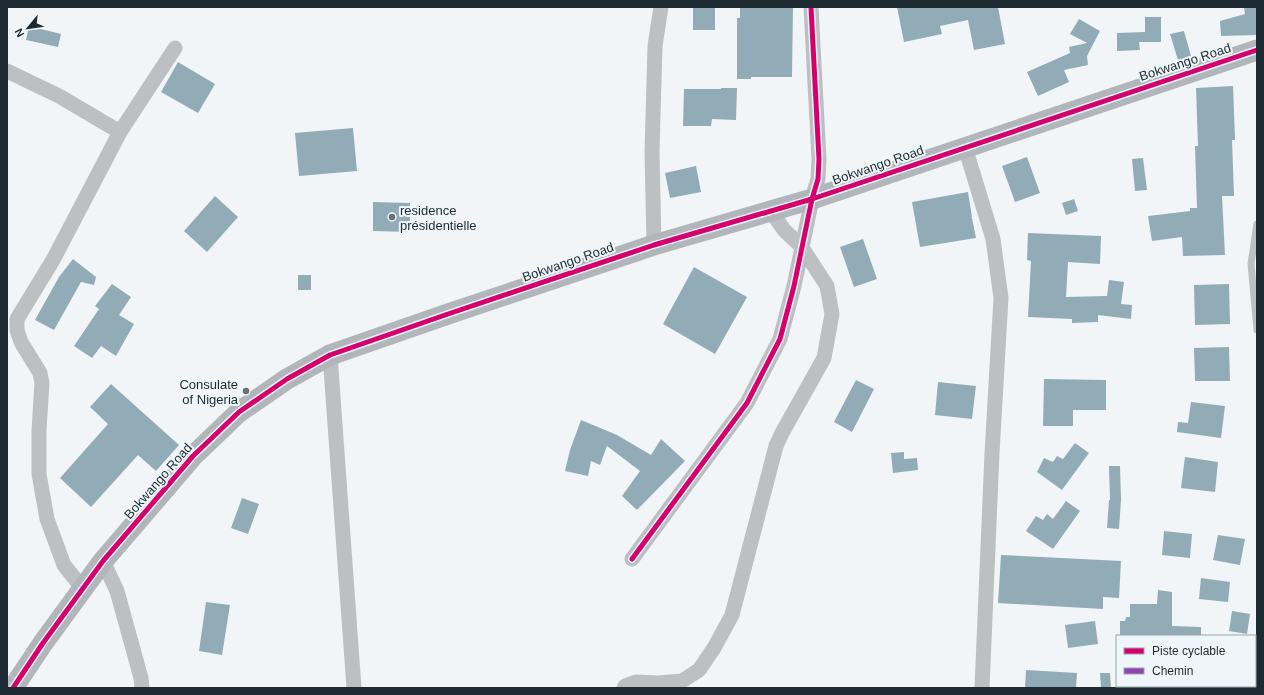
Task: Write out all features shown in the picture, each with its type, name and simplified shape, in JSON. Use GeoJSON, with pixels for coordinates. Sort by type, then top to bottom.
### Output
{"type":"FeatureCollection","features":[{"type":"Feature","properties":{"kind":"street"},"geometry":{"type":"LineString","coordinates":[[654,245],[652,152],[655,46],[661,7]]}},
{"type":"Feature","properties":{"kind":"street"},"geometry":{"type":"LineString","coordinates":[[632,558],[746,403],[780,339],[794,286],[801,246],[818,179],[819,160],[811,7]]}},
{"type":"Feature","properties":{"kind":"street"},"geometry":{"type":"LineString","coordinates":[[82,589],[64,564],[47,519],[39,474],[39,430],[42,383],[40,373],[21,342],[17,330],[17,319],[53,260],[120,132],[175,48]]}},
{"type":"Feature","properties":{"kind":"street","name":"Bokwango Road"},"geometry":{"type":"LineString","coordinates":[[13,688],[103,561],[193,456],[239,412],[287,379],[330,355],[654,245],[812,199],[1257,50]]}},
{"type":"Feature","properties":{"kind":"street"},"geometry":{"type":"LineString","coordinates":[[7,71],[59,96],[120,132]]}},
{"type":"Feature","properties":{"kind":"street"},"geometry":{"type":"LineString","coordinates":[[965,147],[993,239],[1001,298],[992,452],[982,688]]}},
{"type":"Feature","properties":{"kind":"street"},"geometry":{"type":"LineString","coordinates":[[624,688],[625,686],[636,682],[658,683],[682,681],[699,670],[714,648],[732,614],[776,446],[824,358],[832,314],[827,286],[801,246],[784,230],[771,210]]}},
{"type":"Feature","properties":{"kind":"street"},"geometry":{"type":"LineString","coordinates":[[330,355],[354,688]]}},
{"type":"Feature","properties":{"kind":"street"},"geometry":{"type":"LineString","coordinates":[[103,561],[117,591],[141,678],[142,688]]}},
{"type":"Feature","properties":{"kind":"lane"},"geometry":{"type":"LineString","coordinates":[[1257,224],[1251,264],[1257,330]]}},
{"type":"Feature","properties":{"kind":"building"},"geometry":{"type":"Polygon","coordinates":[[[693,7],[715,7],[715,30],[693,30],[693,7]]]}},
{"type":"Feature","properties":{"kind":"building"},"geometry":{"type":"Polygon","coordinates":[[[740,7],[793,7],[792,77],[751,77],[751,79],[737,79],[737,18],[740,18],[740,7]]]}},
{"type":"Feature","properties":{"kind":"building"},"geometry":{"type":"Polygon","coordinates":[[[897,7],[998,7],[1005,44],[974,50],[968,20],[940,26],[942,34],[904,42],[897,7]]]}},
{"type":"Feature","properties":{"kind":"building"},"geometry":{"type":"Polygon","coordinates":[[[1244,7],[1257,7],[1257,35],[1221,36],[1220,21],[1245,14],[1244,7]]]}},
{"type":"Feature","properties":{"kind":"building"},"geometry":{"type":"Polygon","coordinates":[[[1145,17],[1161,17],[1161,42],[1139,42],[1140,50],[1117,51],[1117,33],[1145,32],[1145,17]]]}},
{"type":"Feature","properties":{"kind":"building"},"geometry":{"type":"Polygon","coordinates":[[[1079,19],[1100,31],[1087,56],[1088,65],[1064,70],[1069,82],[1038,96],[1027,72],[1070,53],[1069,47],[1087,43],[1070,34],[1079,19]]]}},
{"type":"Feature","properties":{"kind":"building"},"geometry":{"type":"Polygon","coordinates":[[[29,26],[61,34],[58,47],[26,40],[29,26]]]}},
{"type":"Feature","properties":{"kind":"building"},"geometry":{"type":"Polygon","coordinates":[[[1184,31],[1191,56],[1178,60],[1170,34],[1184,31]]]}},
{"type":"Feature","properties":{"kind":"building"},"geometry":{"type":"Polygon","coordinates":[[[178,62],[215,84],[198,113],[161,92],[178,62]]]}},
{"type":"Feature","properties":{"kind":"building"},"geometry":{"type":"Polygon","coordinates":[[[1233,86],[1235,140],[1232,140],[1234,196],[1222,196],[1225,255],[1183,256],[1182,237],[1152,241],[1148,216],[1190,211],[1190,208],[1197,208],[1195,146],[1198,146],[1196,88],[1233,86]]]}},
{"type":"Feature","properties":{"kind":"building"},"geometry":{"type":"Polygon","coordinates":[[[737,88],[736,120],[712,119],[711,126],[683,126],[684,89],[737,88]]]}},
{"type":"Feature","properties":{"kind":"building"},"geometry":{"type":"Polygon","coordinates":[[[353,128],[357,171],[299,176],[295,133],[353,128]]]}},
{"type":"Feature","properties":{"kind":"building"},"geometry":{"type":"Polygon","coordinates":[[[1027,157],[1040,193],[1015,202],[1002,166],[1027,157]]]}},
{"type":"Feature","properties":{"kind":"building"},"geometry":{"type":"Polygon","coordinates":[[[1143,158],[1147,190],[1135,191],[1132,159],[1143,158]]]}},
{"type":"Feature","properties":{"kind":"building"},"geometry":{"type":"Polygon","coordinates":[[[696,166],[701,192],[670,198],[665,173],[696,166]]]}},
{"type":"Feature","properties":{"kind":"building"},"geometry":{"type":"Polygon","coordinates":[[[968,192],[971,218],[976,238],[920,247],[912,202],[968,192]]]}},
{"type":"Feature","properties":{"kind":"building"},"geometry":{"type":"Polygon","coordinates":[[[215,196],[238,217],[207,252],[184,231],[215,196]]]}},
{"type":"Feature","properties":{"kind":"building"},"geometry":{"type":"Polygon","coordinates":[[[1074,199],[1078,211],[1066,215],[1062,203],[1074,199]]]}},
{"type":"Feature","properties":{"kind":"building","name":"residence présidentielle"},"geometry":{"type":"Polygon","coordinates":[[[373,202],[410,203],[410,232],[373,231],[373,202]]]}},
{"type":"Feature","properties":{"kind":"building"},"geometry":{"type":"Polygon","coordinates":[[[1028,233],[1101,236],[1100,264],[1068,262],[1066,297],[1107,296],[1109,280],[1124,282],[1121,304],[1132,305],[1131,319],[1098,315],[1098,322],[1072,323],[1072,319],[1028,317],[1031,261],[1027,260],[1028,233]]]}},
{"type":"Feature","properties":{"kind":"building"},"geometry":{"type":"Polygon","coordinates":[[[863,239],[877,279],[854,287],[840,247],[863,239]]]}},
{"type":"Feature","properties":{"kind":"building"},"geometry":{"type":"Polygon","coordinates":[[[73,259],[96,277],[94,285],[81,282],[54,330],[35,320],[59,277],[73,259]]]}},
{"type":"Feature","properties":{"kind":"building"},"geometry":{"type":"Polygon","coordinates":[[[694,267],[747,297],[715,354],[663,324],[694,267]]]}},
{"type":"Feature","properties":{"kind":"building"},"geometry":{"type":"Polygon","coordinates":[[[298,275],[311,275],[311,290],[298,290],[298,275]]]}},
{"type":"Feature","properties":{"kind":"building"},"geometry":{"type":"Polygon","coordinates":[[[112,284],[131,297],[119,315],[134,324],[116,356],[101,346],[92,358],[74,346],[99,309],[95,306],[112,284]]]}},
{"type":"Feature","properties":{"kind":"building"},"geometry":{"type":"Polygon","coordinates":[[[1229,284],[1230,324],[1195,325],[1194,285],[1229,284]]]}},
{"type":"Feature","properties":{"kind":"building"},"geometry":{"type":"Polygon","coordinates":[[[1229,347],[1230,381],[1195,381],[1194,348],[1229,347]]]}},
{"type":"Feature","properties":{"kind":"building"},"geometry":{"type":"Polygon","coordinates":[[[1044,379],[1106,380],[1106,410],[1073,410],[1073,426],[1043,426],[1044,379]]]}},
{"type":"Feature","properties":{"kind":"building"},"geometry":{"type":"Polygon","coordinates":[[[856,380],[874,389],[852,432],[834,422],[856,380]]]}},
{"type":"Feature","properties":{"kind":"building"},"geometry":{"type":"Polygon","coordinates":[[[938,382],[976,386],[972,419],[935,415],[938,382]]]}},
{"type":"Feature","properties":{"kind":"building"},"geometry":{"type":"Polygon","coordinates":[[[111,384],[179,445],[156,471],[138,455],[91,507],[60,478],[108,424],[90,407],[111,384]]]}},
{"type":"Feature","properties":{"kind":"building"},"geometry":{"type":"Polygon","coordinates":[[[1191,402],[1225,406],[1221,438],[1177,432],[1178,422],[1188,423],[1191,402]]]}},
{"type":"Feature","properties":{"kind":"building"},"geometry":{"type":"Polygon","coordinates":[[[581,420],[617,435],[651,455],[661,439],[685,461],[637,510],[622,496],[640,471],[607,446],[600,465],[591,461],[588,476],[565,471],[570,450],[581,420]]]}},
{"type":"Feature","properties":{"kind":"building"},"geometry":{"type":"Polygon","coordinates":[[[1075,443],[1089,453],[1062,490],[1037,472],[1044,458],[1053,462],[1057,456],[1063,459],[1075,443]]]}},
{"type":"Feature","properties":{"kind":"building"},"geometry":{"type":"Polygon","coordinates":[[[904,452],[904,459],[917,458],[918,470],[893,473],[891,453],[904,452]]]}},
{"type":"Feature","properties":{"kind":"building"},"geometry":{"type":"Polygon","coordinates":[[[1185,457],[1218,462],[1215,492],[1181,488],[1185,457]]]}},
{"type":"Feature","properties":{"kind":"building"},"geometry":{"type":"Polygon","coordinates":[[[1109,466],[1120,466],[1121,500],[1119,529],[1107,528],[1110,500],[1109,466]]]}},
{"type":"Feature","properties":{"kind":"building"},"geometry":{"type":"Polygon","coordinates":[[[242,498],[259,504],[248,534],[231,528],[242,498]]]}},
{"type":"Feature","properties":{"kind":"building"},"geometry":{"type":"Polygon","coordinates":[[[1066,501],[1080,511],[1053,549],[1026,531],[1036,516],[1043,520],[1047,514],[1053,519],[1066,501]]]}},
{"type":"Feature","properties":{"kind":"building"},"geometry":{"type":"Polygon","coordinates":[[[1164,531],[1192,534],[1190,558],[1162,555],[1164,531]]]}},
{"type":"Feature","properties":{"kind":"building"},"geometry":{"type":"Polygon","coordinates":[[[1218,535],[1245,539],[1240,565],[1213,560],[1218,535]]]}},
{"type":"Feature","properties":{"kind":"building"},"geometry":{"type":"Polygon","coordinates":[[[1001,555],[1121,561],[1119,598],[1103,597],[1103,609],[998,603],[1001,555]]]}},
{"type":"Feature","properties":{"kind":"building"},"geometry":{"type":"Polygon","coordinates":[[[1201,578],[1230,582],[1228,602],[1199,599],[1201,578]]]}},
{"type":"Feature","properties":{"kind":"building"},"geometry":{"type":"Polygon","coordinates":[[[1158,590],[1172,592],[1172,626],[1201,627],[1201,635],[1120,635],[1120,621],[1125,621],[1126,617],[1130,617],[1130,604],[1157,604],[1158,590]]]}},
{"type":"Feature","properties":{"kind":"building"},"geometry":{"type":"Polygon","coordinates":[[[206,602],[230,605],[222,655],[199,651],[206,602]]]}},
{"type":"Feature","properties":{"kind":"building"},"geometry":{"type":"Polygon","coordinates":[[[1232,611],[1250,614],[1247,634],[1229,631],[1232,611]]]}},
{"type":"Feature","properties":{"kind":"building"},"geometry":{"type":"Polygon","coordinates":[[[1095,621],[1098,644],[1068,648],[1065,625],[1095,621]]]}},
{"type":"Feature","properties":{"kind":"building"},"geometry":{"type":"Polygon","coordinates":[[[1026,670],[1077,673],[1076,688],[1025,688],[1026,670]]]}},
{"type":"Feature","properties":{"kind":"building"},"geometry":{"type":"Polygon","coordinates":[[[1100,673],[1110,673],[1111,688],[1101,688],[1100,673]]]}},
{"type":"Feature","properties":{"kind":"cycle path"},"geometry":{"type":"LineString","coordinates":[[632,559],[747,403],[780,339],[794,286],[812,199],[818,179],[819,159],[811,7]]}},
{"type":"Feature","properties":{"kind":"cycle path"},"geometry":{"type":"LineString","coordinates":[[13,688],[43,643],[103,561],[193,456],[239,412],[287,379],[330,355],[654,245],[812,199],[1257,50]]}},
{"type":"Feature","properties":{"kind":"place","name":"residence présidentielle"},"geometry":{"type":"Point","coordinates":[392,217]}},
{"type":"Feature","properties":{"kind":"place","name":"Consulate of Nigeria"},"geometry":{"type":"Point","coordinates":[246,391]}}]}
